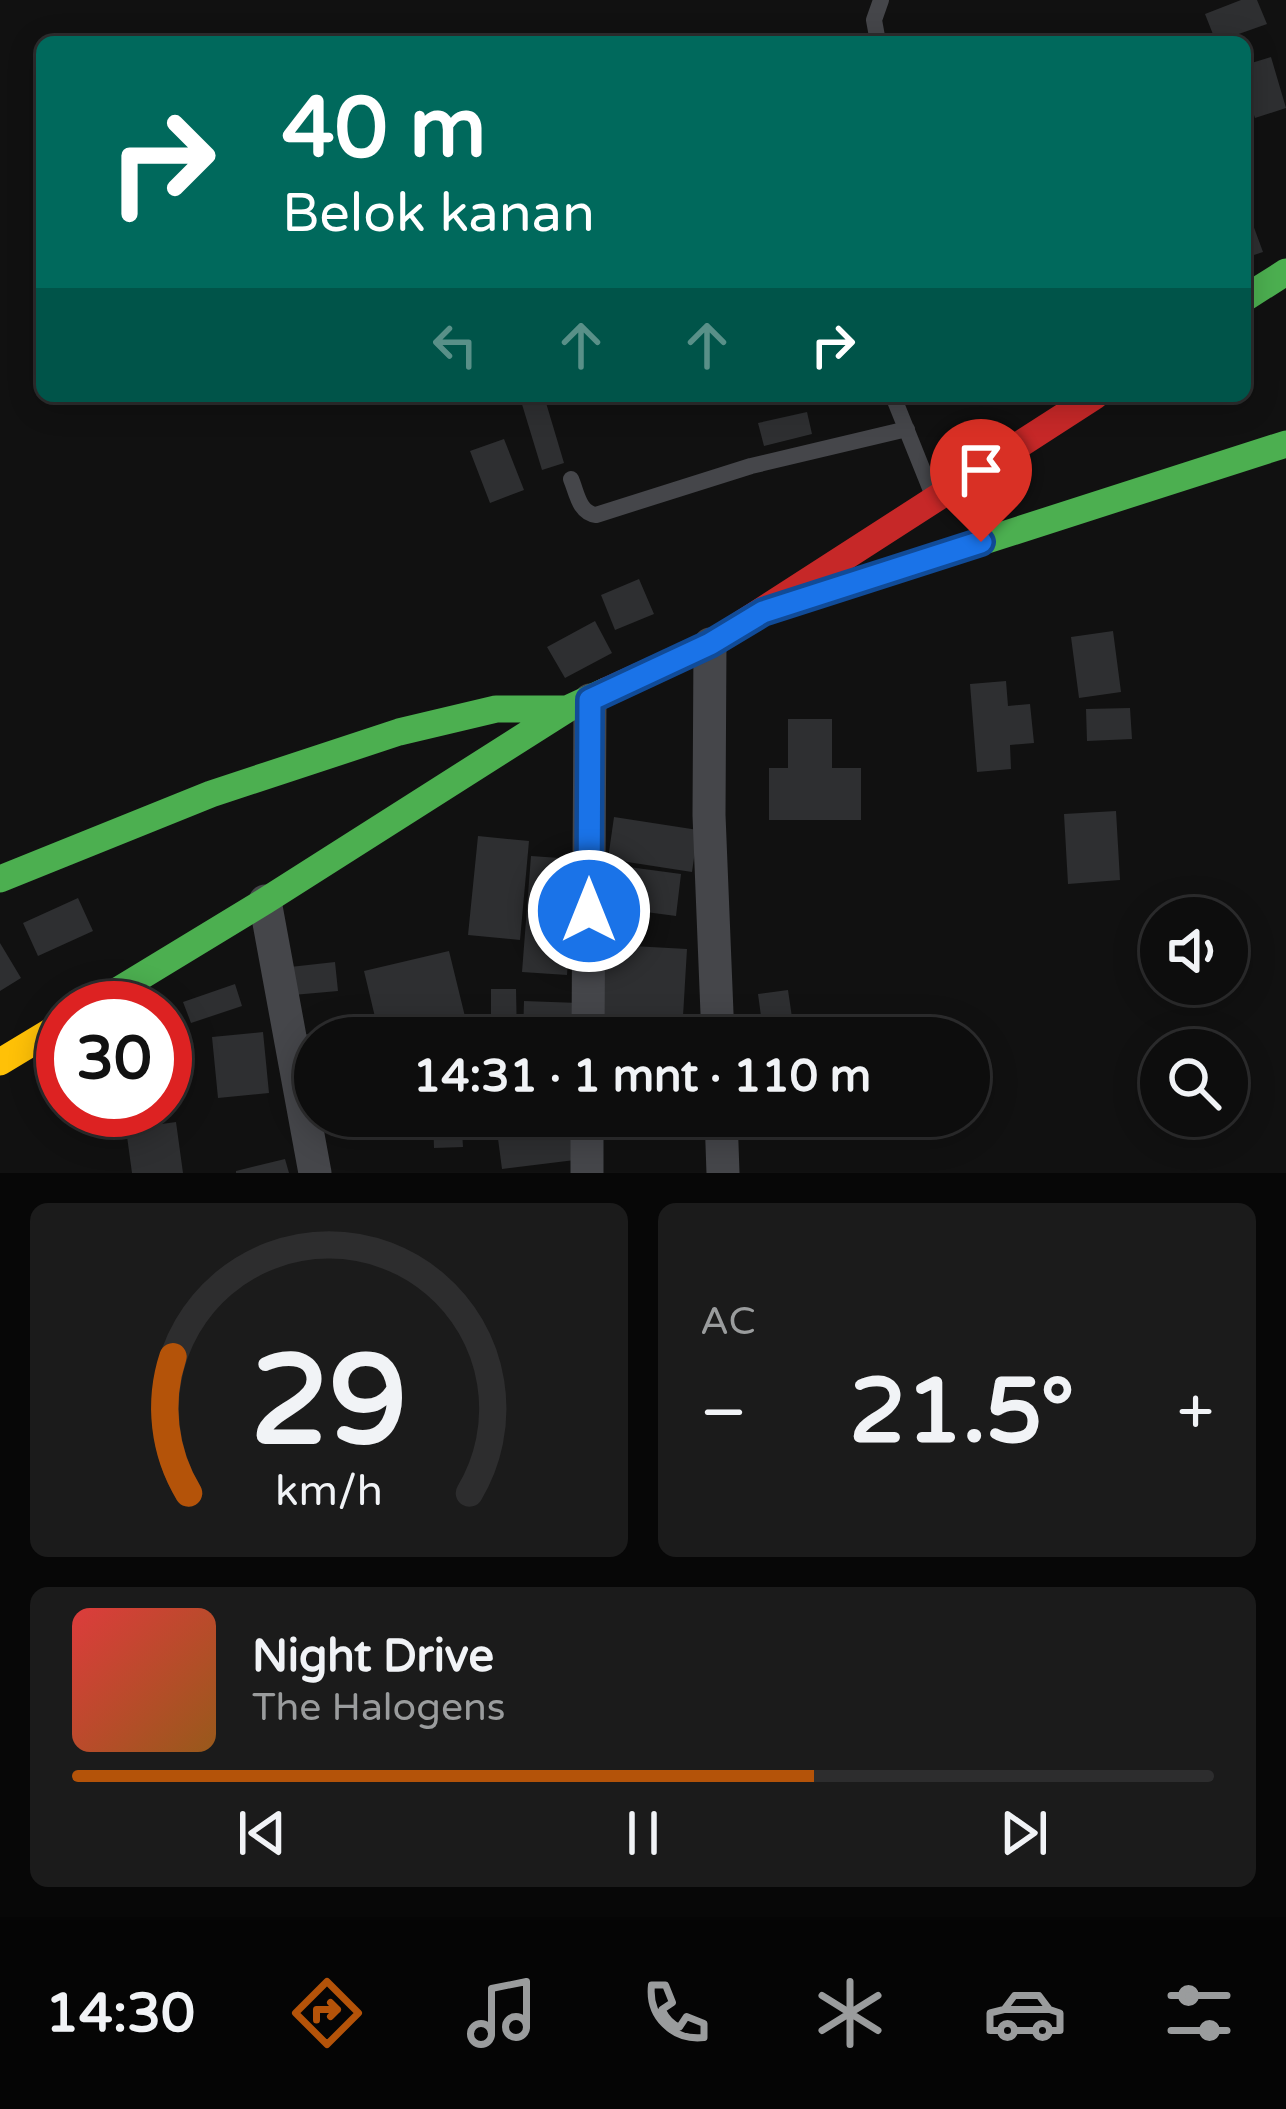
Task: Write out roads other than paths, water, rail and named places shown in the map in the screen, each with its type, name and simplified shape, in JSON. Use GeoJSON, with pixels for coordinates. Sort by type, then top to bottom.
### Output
{"type":"FeatureCollection","features":[{"type":"Feature","properties":{"kind":"street"},"geometry":{"type":"LineString","coordinates":[[1251,294],[1286,272]]}},
{"type":"Feature","properties":{"kind":"street"},"geometry":{"type":"LineString","coordinates":[[133,981],[579,705],[710,644],[763,612],[1055,414],[1082,402]]}},
{"type":"Feature","properties":{"kind":"street"},"geometry":{"type":"LineString","coordinates":[[763,612],[1286,444]]}},
{"type":"Feature","properties":{"kind":"street"},"geometry":{"type":"LineString","coordinates":[[710,644],[709,815],[717,1017]]}},
{"type":"Feature","properties":{"kind":"street"},"geometry":{"type":"LineString","coordinates":[[0,879],[211,794],[399,732],[496,710],[579,705]]}},
{"type":"Feature","properties":{"kind":"street"},"geometry":{"type":"LineString","coordinates":[[579,705],[587,1017]]}},
{"type":"Feature","properties":{"kind":"street"},"geometry":{"type":"LineString","coordinates":[[265,901],[315,1173]]}},
{"type":"Feature","properties":{"kind":"street"},"geometry":{"type":"LineString","coordinates":[[0,1062],[36,1040]]}},
{"type":"Feature","properties":{"kind":"street"},"geometry":{"type":"LineString","coordinates":[[587,1137],[587,1173]]}},
{"type":"Feature","properties":{"kind":"street"},"geometry":{"type":"LineString","coordinates":[[722,1137],[723,1173]]}},
{"type":"Feature","properties":{"kind":"lane"},"geometry":{"type":"LineString","coordinates":[[877,36],[874,20],[881,0]]}},
{"type":"Feature","properties":{"kind":"lane"},"geometry":{"type":"LineString","coordinates":[[896,402],[935,499]]}},
{"type":"Feature","properties":{"kind":"lane"},"geometry":{"type":"LineString","coordinates":[[571,479],[582,508],[596,515],[751,466],[907,429]]}}]}
